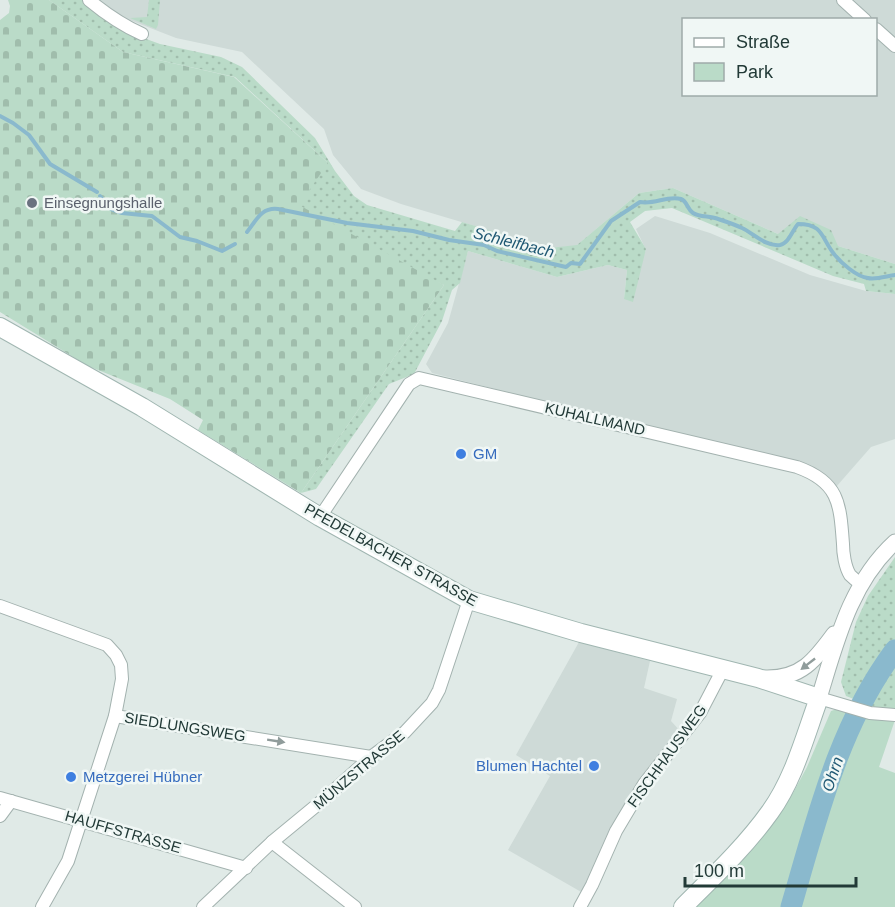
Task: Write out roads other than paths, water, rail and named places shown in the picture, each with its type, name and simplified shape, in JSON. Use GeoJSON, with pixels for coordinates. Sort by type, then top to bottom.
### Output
{"type":"FeatureCollection","features":[{"type":"Feature","properties":{"kind":"main road","name":"PFEDELBACHER STRASSE"},"geometry":{"type":"LineString","coordinates":[[0,327],[142,407],[320,517],[469,600],[581,633],[758,678],[819,698]]}},
{"type":"Feature","properties":{"kind":"main road"},"geometry":{"type":"LineString","coordinates":[[683,907],[752,835],[771,811],[785,788],[819,698]]}},
{"type":"Feature","properties":{"kind":"street"},"geometry":{"type":"LineString","coordinates":[[89,0],[125,27],[142,34]]}},
{"type":"Feature","properties":{"kind":"street"},"geometry":{"type":"LineString","coordinates":[[843,0],[863,18]]}},
{"type":"Feature","properties":{"kind":"street"},"geometry":{"type":"LineString","coordinates":[[877,30],[895,46]]}},
{"type":"Feature","properties":{"kind":"street","name":"KUHALLMAND"},"geometry":{"type":"LineString","coordinates":[[320,517],[409,384],[419,378],[797,467],[815,474],[830,488],[839,505],[843,555],[850,575],[861,584]]}},
{"type":"Feature","properties":{"kind":"street"},"geometry":{"type":"LineString","coordinates":[[895,542],[861,584],[843,621],[819,698],[870,713],[895,716]]}},
{"type":"Feature","properties":{"kind":"street","name":"MÜNZSTRASSE"},"geometry":{"type":"LineString","coordinates":[[203,907],[272,842],[371,757],[405,732],[432,704],[439,690],[469,600]]}},
{"type":"Feature","properties":{"kind":"street","name":"SIEDLUNGSWEG"},"geometry":{"type":"LineString","coordinates":[[0,606],[107,645],[121,665],[122,679],[115,716],[371,757]]}},
{"type":"Feature","properties":{"kind":"street"},"geometry":{"type":"LineString","coordinates":[[758,678],[780,678],[796,673],[817,657],[843,621]]}},
{"type":"Feature","properties":{"kind":"street","name":"FISCHHAUSWEG"},"geometry":{"type":"LineString","coordinates":[[580,907],[616,831],[639,793],[700,713],[723,669]]}},
{"type":"Feature","properties":{"kind":"street"},"geometry":{"type":"LineString","coordinates":[[42,907],[68,861],[115,716]]}},
{"type":"Feature","properties":{"kind":"street"},"geometry":{"type":"LineString","coordinates":[[0,816],[5,799]]}},
{"type":"Feature","properties":{"kind":"street","name":"HAUFFSTRASSE"},"geometry":{"type":"LineString","coordinates":[[5,799],[246,868]]}},
{"type":"Feature","properties":{"kind":"street"},"geometry":{"type":"LineString","coordinates":[[272,842],[355,907]]}},
{"type":"Feature","properties":{"kind":"waterway","name":"Schleifbach"},"geometry":{"type":"LineString","coordinates":[[0,116],[29,135],[50,164],[97,192]]}},
{"type":"Feature","properties":{"kind":"waterway","name":"Schleifbach"},"geometry":{"type":"LineString","coordinates":[[100,196],[111,209],[122,213],[152,216],[180,237],[222,251],[235,244]]}},
{"type":"Feature","properties":{"kind":"waterway","name":"Schleifbach"},"geometry":{"type":"LineString","coordinates":[[247,232],[263,212],[278,209],[347,223],[413,231],[449,240],[484,245],[497,251],[566,267],[571,263],[580,264],[611,221],[640,202],[676,198],[683,200],[695,214],[732,224],[770,244],[780,245],[786,242],[798,224],[813,226],[821,233],[837,258],[854,272],[871,278],[895,275]]}},
{"type":"Feature","properties":{"kind":"waterway","name":"Ohrn"},"geometry":{"type":"LineString","coordinates":[[791,907],[821,806],[844,741],[859,709],[895,650]]}},
{"type":"Feature","properties":{"kind":"place","name":"Einsegnungshalle"},"geometry":{"type":"Point","coordinates":[32,203]}},
{"type":"Feature","properties":{"kind":"place","name":"GM"},"geometry":{"type":"Point","coordinates":[461,454]}},
{"type":"Feature","properties":{"kind":"place","name":"Blumen Hachtel"},"geometry":{"type":"Point","coordinates":[594,766]}},
{"type":"Feature","properties":{"kind":"place","name":"Metzgerei Hübner"},"geometry":{"type":"Point","coordinates":[71,777]}}]}
